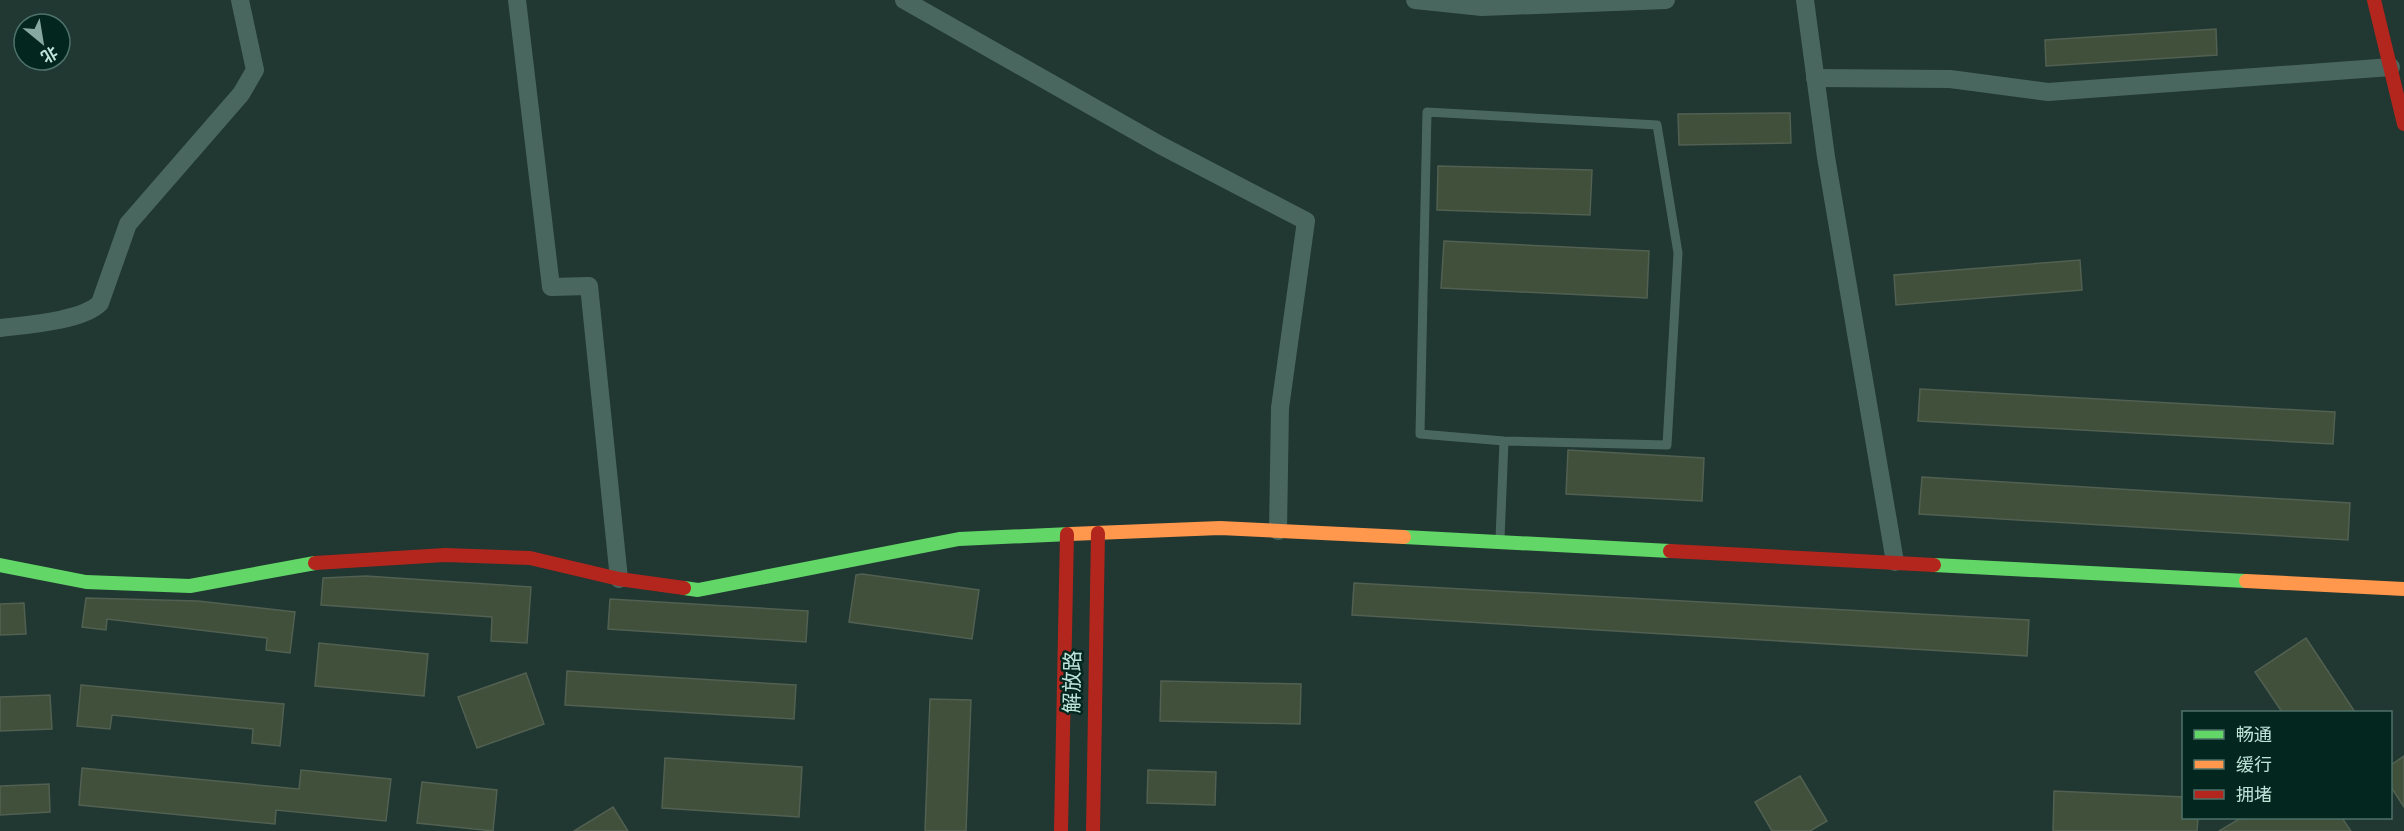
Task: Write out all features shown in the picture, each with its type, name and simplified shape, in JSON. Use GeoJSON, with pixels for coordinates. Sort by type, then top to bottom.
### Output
{"type":"FeatureCollection","features":[{"type":"Feature","properties":{"kind":"street"},"geometry":{"type":"LineString","coordinates":[[0,328],[36,324],[92,312],[100,303],[128,224],[241,94],[255,70],[240,0]]}},
{"type":"Feature","properties":{"kind":"street"},"geometry":{"type":"LineString","coordinates":[[517,0],[551,288],[589,286],[619,579]]}},
{"type":"Feature","properties":{"kind":"street"},"geometry":{"type":"LineString","coordinates":[[904,0],[1160,145],[1306,222],[1280,408],[1278,531]]}},
{"type":"Feature","properties":{"kind":"street"},"geometry":{"type":"LineString","coordinates":[[1415,0],[1493,3],[1666,0]]}},
{"type":"Feature","properties":{"kind":"street"},"geometry":{"type":"LineString","coordinates":[[1805,0],[1826,157],[1895,562]]}},
{"type":"Feature","properties":{"kind":"street"},"geometry":{"type":"LineString","coordinates":[[2374,0],[2404,124]]}},
{"type":"Feature","properties":{"kind":"street"},"geometry":{"type":"LineString","coordinates":[[1815,78],[1950,79],[2048,92],[2391,67]]}},
{"type":"Feature","properties":{"kind":"street"},"geometry":{"type":"LineString","coordinates":[[0,565],[86,582],[190,586],[317,563],[445,555],[530,558],[619,579],[698,590],[959,539],[1220,528],[2404,590]]}},
{"type":"Feature","properties":{"kind":"street","name":"解放路"},"geometry":{"type":"LineString","coordinates":[[1093,831],[1098,533]]}},
{"type":"Feature","properties":{"kind":"street","name":"解放路"},"geometry":{"type":"LineString","coordinates":[[1061,831],[1067,534]]}},
{"type":"Feature","properties":{"kind":"lane"},"geometry":{"type":"LineString","coordinates":[[1427,112],[1657,125],[1678,253],[1667,446],[1504,441],[1420,434],[1427,112]]}},
{"type":"Feature","properties":{"kind":"lane"},"geometry":{"type":"LineString","coordinates":[[1499,542],[1504,441]]}},
{"type":"Feature","properties":{"kind":"building"},"geometry":{"type":"Polygon","coordinates":[[[2216,29],[2217,55],[2046,66],[2045,40],[2216,29]]]}},
{"type":"Feature","properties":{"kind":"building"},"geometry":{"type":"Polygon","coordinates":[[[1790,113],[1791,143],[1679,145],[1678,114],[1790,113]]]}},
{"type":"Feature","properties":{"kind":"building"},"geometry":{"type":"Polygon","coordinates":[[[1438,166],[1592,170],[1590,215],[1437,210],[1438,166]]]}},
{"type":"Feature","properties":{"kind":"building"},"geometry":{"type":"Polygon","coordinates":[[[1444,241],[1649,251],[1647,298],[1441,288],[1444,241]]]}},
{"type":"Feature","properties":{"kind":"building"},"geometry":{"type":"Polygon","coordinates":[[[2080,260],[2082,290],[1896,305],[1894,275],[2080,260]]]}},
{"type":"Feature","properties":{"kind":"building"},"geometry":{"type":"Polygon","coordinates":[[[1920,389],[2335,412],[2333,444],[1918,421],[1920,389]]]}},
{"type":"Feature","properties":{"kind":"building"},"geometry":{"type":"Polygon","coordinates":[[[1568,450],[1704,458],[1702,501],[1566,494],[1568,450]]]}},
{"type":"Feature","properties":{"kind":"building"},"geometry":{"type":"Polygon","coordinates":[[[1922,477],[2350,503],[2348,540],[1919,514],[1922,477]]]}},
{"type":"Feature","properties":{"kind":"building"},"geometry":{"type":"Polygon","coordinates":[[[856,575],[979,590],[972,639],[849,622],[856,575]]]}},
{"type":"Feature","properties":{"kind":"building"},"geometry":{"type":"Polygon","coordinates":[[[366,576],[531,587],[527,643],[491,641],[492,617],[321,605],[323,578],[366,576]]]}},
{"type":"Feature","properties":{"kind":"building"},"geometry":{"type":"Polygon","coordinates":[[[1354,583],[2029,620],[2027,656],[1352,615],[1354,583]]]}},
{"type":"Feature","properties":{"kind":"building"},"geometry":{"type":"Polygon","coordinates":[[[86,598],[198,601],[295,612],[290,653],[266,650],[267,638],[107,619],[106,630],[82,627],[86,598]]]}},
{"type":"Feature","properties":{"kind":"building"},"geometry":{"type":"Polygon","coordinates":[[[610,599],[808,611],[806,642],[608,629],[610,599]]]}},
{"type":"Feature","properties":{"kind":"building"},"geometry":{"type":"Polygon","coordinates":[[[24,603],[26,634],[0,635],[0,604],[24,603]]]}},
{"type":"Feature","properties":{"kind":"building"},"geometry":{"type":"Polygon","coordinates":[[[2306,638],[2354,711],[2281,711],[2255,672],[2306,638]]]}},
{"type":"Feature","properties":{"kind":"building"},"geometry":{"type":"Polygon","coordinates":[[[319,643],[428,654],[424,696],[315,686],[319,643]]]}},
{"type":"Feature","properties":{"kind":"building"},"geometry":{"type":"Polygon","coordinates":[[[567,671],[796,685],[794,719],[565,705],[567,671]]]}},
{"type":"Feature","properties":{"kind":"building"},"geometry":{"type":"Polygon","coordinates":[[[526,673],[544,724],[477,748],[458,697],[526,673]]]}},
{"type":"Feature","properties":{"kind":"building"},"geometry":{"type":"Polygon","coordinates":[[[1161,681],[1301,684],[1300,724],[1160,721],[1161,681]]]}},
{"type":"Feature","properties":{"kind":"building"},"geometry":{"type":"Polygon","coordinates":[[[81,685],[284,704],[280,746],[252,743],[253,729],[112,715],[110,729],[77,726],[81,685]]]}},
{"type":"Feature","properties":{"kind":"building"},"geometry":{"type":"Polygon","coordinates":[[[50,695],[52,729],[0,731],[0,697],[50,695]]]}},
{"type":"Feature","properties":{"kind":"building"},"geometry":{"type":"Polygon","coordinates":[[[930,699],[971,700],[966,831],[925,831],[930,699]]]}},
{"type":"Feature","properties":{"kind":"building"},"geometry":{"type":"Polygon","coordinates":[[[2404,756],[2404,807],[2392,789],[2392,764],[2404,756]]]}},
{"type":"Feature","properties":{"kind":"building"},"geometry":{"type":"Polygon","coordinates":[[[665,758],[802,767],[799,817],[662,808],[665,758]]]}},
{"type":"Feature","properties":{"kind":"building"},"geometry":{"type":"Polygon","coordinates":[[[82,768],[299,789],[301,770],[391,779],[386,821],[276,810],[275,824],[79,805],[82,768]]]}},
{"type":"Feature","properties":{"kind":"building"},"geometry":{"type":"Polygon","coordinates":[[[1148,770],[1216,772],[1215,805],[1147,803],[1148,770]]]}},
{"type":"Feature","properties":{"kind":"building"},"geometry":{"type":"Polygon","coordinates":[[[1800,776],[1827,821],[1810,831],[1772,831],[1755,802],[1800,776]]]}},
{"type":"Feature","properties":{"kind":"building"},"geometry":{"type":"Polygon","coordinates":[[[422,782],[497,790],[493,831],[417,823],[422,782]]]}},
{"type":"Feature","properties":{"kind":"building"},"geometry":{"type":"Polygon","coordinates":[[[49,784],[50,812],[0,815],[0,786],[49,784]]]}},
{"type":"Feature","properties":{"kind":"building"},"geometry":{"type":"Polygon","coordinates":[[[2054,791],[2182,797],[2182,819],[2198,819],[2197,831],[2053,831],[2054,791]]]}},
{"type":"Feature","properties":{"kind":"building"},"geometry":{"type":"Polygon","coordinates":[[[613,807],[628,831],[574,831],[613,807]]]}},
{"type":"Feature","properties":{"kind":"building"},"geometry":{"type":"Polygon","coordinates":[[[2239,819],[2343,819],[2351,831],[2219,831],[2239,819]]]}},
{"type":"Feature","properties":{"kind":"traffic: fast"},"geometry":{"type":"LineString","coordinates":[[684,588],[698,590],[959,539],[1070,534]]}},
{"type":"Feature","properties":{"kind":"traffic: fast"},"geometry":{"type":"LineString","coordinates":[[1404,537],[1670,551]]}},
{"type":"Feature","properties":{"kind":"traffic: fast"},"geometry":{"type":"LineString","coordinates":[[0,565],[86,582],[190,586],[315,563]]}},
{"type":"Feature","properties":{"kind":"traffic: fast"},"geometry":{"type":"LineString","coordinates":[[1934,565],[2246,581]]}},
{"type":"Feature","properties":{"kind":"traffic: slow"},"geometry":{"type":"LineString","coordinates":[[1070,534],[1220,528],[1404,537]]}},
{"type":"Feature","properties":{"kind":"traffic: slow"},"geometry":{"type":"LineString","coordinates":[[2246,581],[2404,589]]}},
{"type":"Feature","properties":{"kind":"traffic: jam"},"geometry":{"type":"LineString","coordinates":[[2374,0],[2404,124]]}},
{"type":"Feature","properties":{"kind":"traffic: jam"},"geometry":{"type":"LineString","coordinates":[[1093,831],[1098,533]]}},
{"type":"Feature","properties":{"kind":"traffic: jam"},"geometry":{"type":"LineString","coordinates":[[1061,831],[1067,534]]}},
{"type":"Feature","properties":{"kind":"traffic: jam"},"geometry":{"type":"LineString","coordinates":[[1670,551],[1934,565]]}},
{"type":"Feature","properties":{"kind":"traffic: jam"},"geometry":{"type":"LineString","coordinates":[[315,563],[445,555],[530,558],[619,579],[684,588]]}}]}
